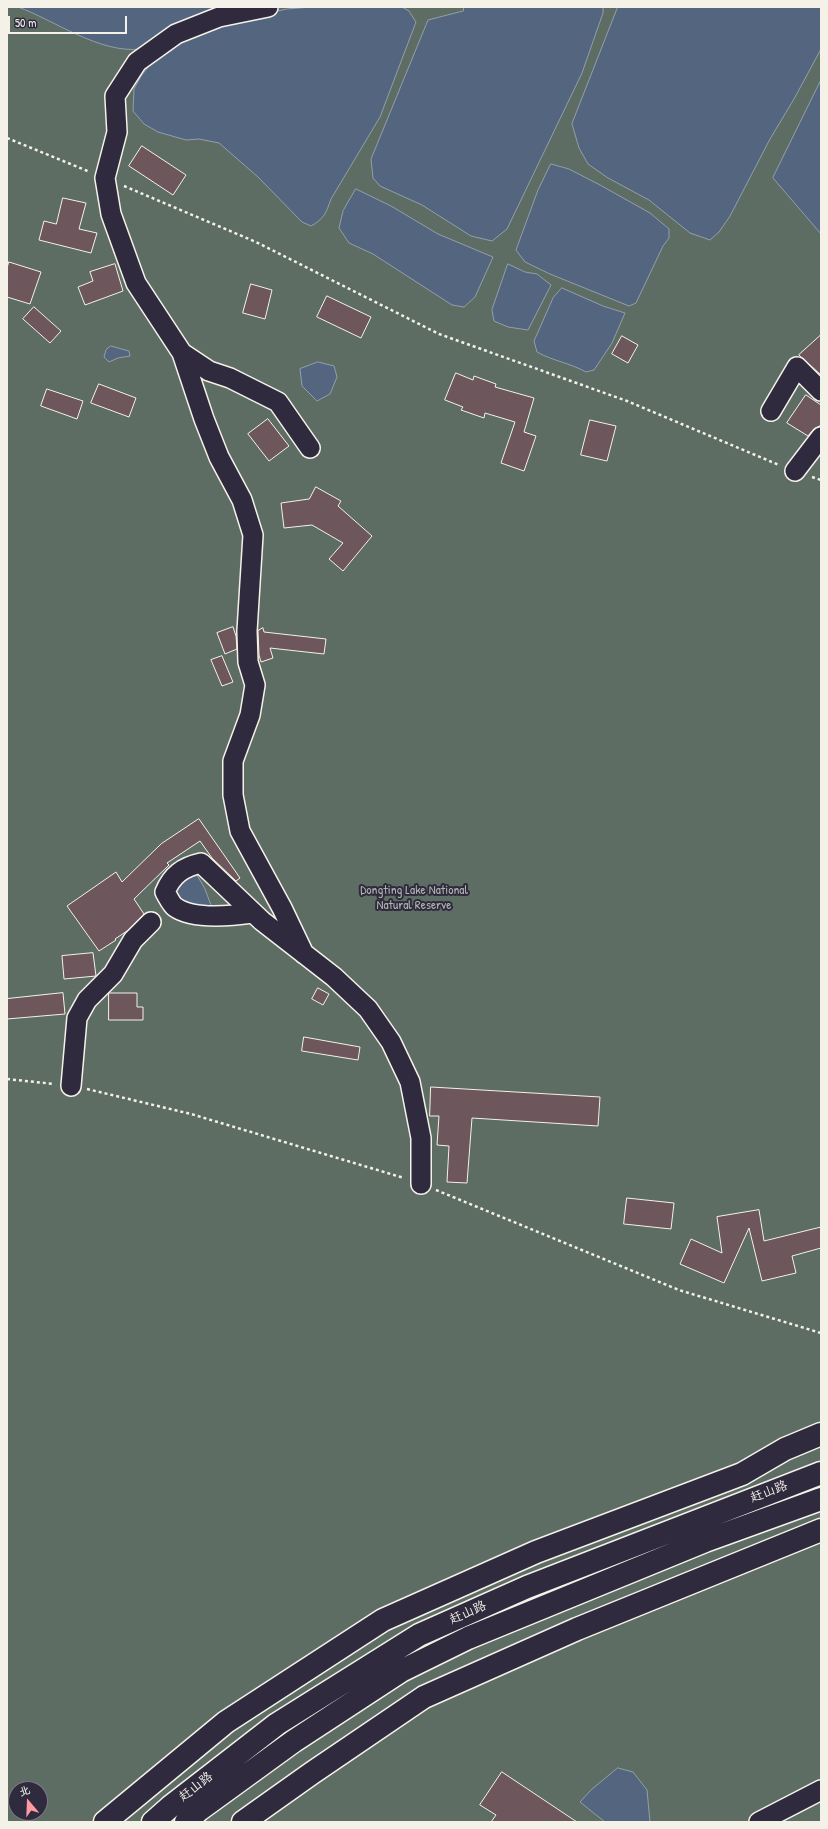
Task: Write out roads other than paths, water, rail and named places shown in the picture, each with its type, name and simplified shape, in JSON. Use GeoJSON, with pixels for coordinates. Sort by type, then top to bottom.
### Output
{"type":"FeatureCollection","features":[{"type":"Feature","properties":{"kind":"main road"},"geometry":{"type":"LineString","coordinates":[[105,1822],[226,1722],[383,1620],[536,1552],[742,1474],[785,1449],[821,1434]]}},
{"type":"Feature","properties":{"kind":"main road","name":"赶山路"},"geometry":{"type":"LineString","coordinates":[[153,1822],[170,1807],[277,1724],[419,1635],[527,1587],[821,1473]]}},
{"type":"Feature","properties":{"kind":"main road","name":"赶山路"},"geometry":{"type":"LineString","coordinates":[[186,1822],[199,1810],[294,1740],[401,1671],[468,1638],[691,1546],[821,1499]]}},
{"type":"Feature","properties":{"kind":"main road"},"geometry":{"type":"LineString","coordinates":[[243,1822],[424,1697],[577,1629],[821,1530]]}},
{"type":"Feature","properties":{"kind":"street"},"geometry":{"type":"LineString","coordinates":[[268,7],[220,17],[176,34],[137,62],[115,96],[117,132],[104,178],[111,214],[136,283],[182,353],[204,419],[219,457],[242,500],[253,535],[247,631],[248,662],[255,685],[250,715],[233,761],[233,796],[240,831],[282,908],[304,954]]}},
{"type":"Feature","properties":{"kind":"street"},"geometry":{"type":"LineString","coordinates":[[182,353],[209,372],[230,378],[278,402],[310,448]]}},
{"type":"Feature","properties":{"kind":"street"},"geometry":{"type":"LineString","coordinates":[[770,411],[797,367],[821,391]]}},
{"type":"Feature","properties":{"kind":"street"},"geometry":{"type":"LineString","coordinates":[[794,471],[821,437]]}},
{"type":"Feature","properties":{"kind":"street"},"geometry":{"type":"LineString","coordinates":[[252,913],[334,977],[368,1009],[391,1042],[410,1082],[421,1138],[421,1184]]}},
{"type":"Feature","properties":{"kind":"street"},"geometry":{"type":"LineString","coordinates":[[71,1086],[77,1018],[86,1000],[113,974],[133,940],[151,922]]}},
{"type":"Feature","properties":{"kind":"street"},"geometry":{"type":"LineString","coordinates":[[759,1822],[821,1790]]}},
{"type":"Feature","properties":{"kind":"water"},"geometry":{"type":"Polygon","coordinates":[[[18,7],[236,7],[166,38],[154,45],[141,49],[125,49],[110,46],[78,35],[18,7]]]}},
{"type":"Feature","properties":{"kind":"water"},"geometry":{"type":"Polygon","coordinates":[[[312,7],[402,7],[409,11],[416,22],[380,117],[331,199],[324,215],[319,221],[311,226],[302,222],[258,177],[219,143],[199,139],[186,140],[158,132],[144,124],[133,111],[134,89],[141,76],[149,66],[174,44],[196,33],[259,15],[287,9],[312,7]]]}},
{"type":"Feature","properties":{"kind":"water"},"geometry":{"type":"Polygon","coordinates":[[[464,7],[603,7],[603,13],[582,73],[507,229],[492,241],[471,236],[422,205],[380,186],[373,178],[371,159],[428,20],[463,11],[464,7]]]}},
{"type":"Feature","properties":{"kind":"water"},"geometry":{"type":"Polygon","coordinates":[[[618,7],[821,7],[821,49],[770,139],[730,216],[719,232],[710,240],[690,233],[649,200],[608,178],[588,164],[579,148],[572,124],[618,7]]]}},
{"type":"Feature","properties":{"kind":"water"},"geometry":{"type":"Polygon","coordinates":[[[821,80],[821,234],[773,178],[821,80]]]}},
{"type":"Feature","properties":{"kind":"water"},"geometry":{"type":"Polygon","coordinates":[[[551,164],[569,169],[600,185],[650,213],[669,229],[669,238],[663,246],[636,303],[629,306],[550,274],[525,262],[516,250],[538,190],[551,164]]]}},
{"type":"Feature","properties":{"kind":"water"},"geometry":{"type":"Polygon","coordinates":[[[356,189],[391,206],[438,234],[493,257],[475,297],[464,307],[452,305],[373,254],[349,243],[339,228],[343,211],[356,189]]]}},
{"type":"Feature","properties":{"kind":"water"},"geometry":{"type":"Polygon","coordinates":[[[508,264],[525,272],[537,274],[551,285],[528,330],[508,327],[494,321],[492,310],[508,264]]]}},
{"type":"Feature","properties":{"kind":"water"},"geometry":{"type":"Polygon","coordinates":[[[562,288],[603,306],[625,313],[612,343],[594,370],[586,372],[537,352],[534,341],[553,298],[562,288]]]}},
{"type":"Feature","properties":{"kind":"water"},"geometry":{"type":"Polygon","coordinates":[[[111,346],[129,351],[130,356],[118,358],[109,362],[104,357],[106,350],[111,346]]]}},
{"type":"Feature","properties":{"kind":"water"},"geometry":{"type":"Polygon","coordinates":[[[318,362],[334,366],[337,377],[330,394],[317,401],[302,386],[300,369],[318,362]]]}},
{"type":"Feature","properties":{"kind":"water"},"geometry":{"type":"Polygon","coordinates":[[[188,874],[197,875],[205,889],[212,908],[195,910],[177,898],[173,891],[188,874]]]}},
{"type":"Feature","properties":{"kind":"water"},"geometry":{"type":"Polygon","coordinates":[[[618,1768],[633,1772],[647,1790],[650,1822],[605,1822],[580,1802],[591,1790],[618,1768]]]}},
{"type":"Feature","properties":{"kind":"park label","name":"Dongting Lake National Natural Reserve"},"geometry":{"type":"Point","coordinates":[414,898]}}]}
